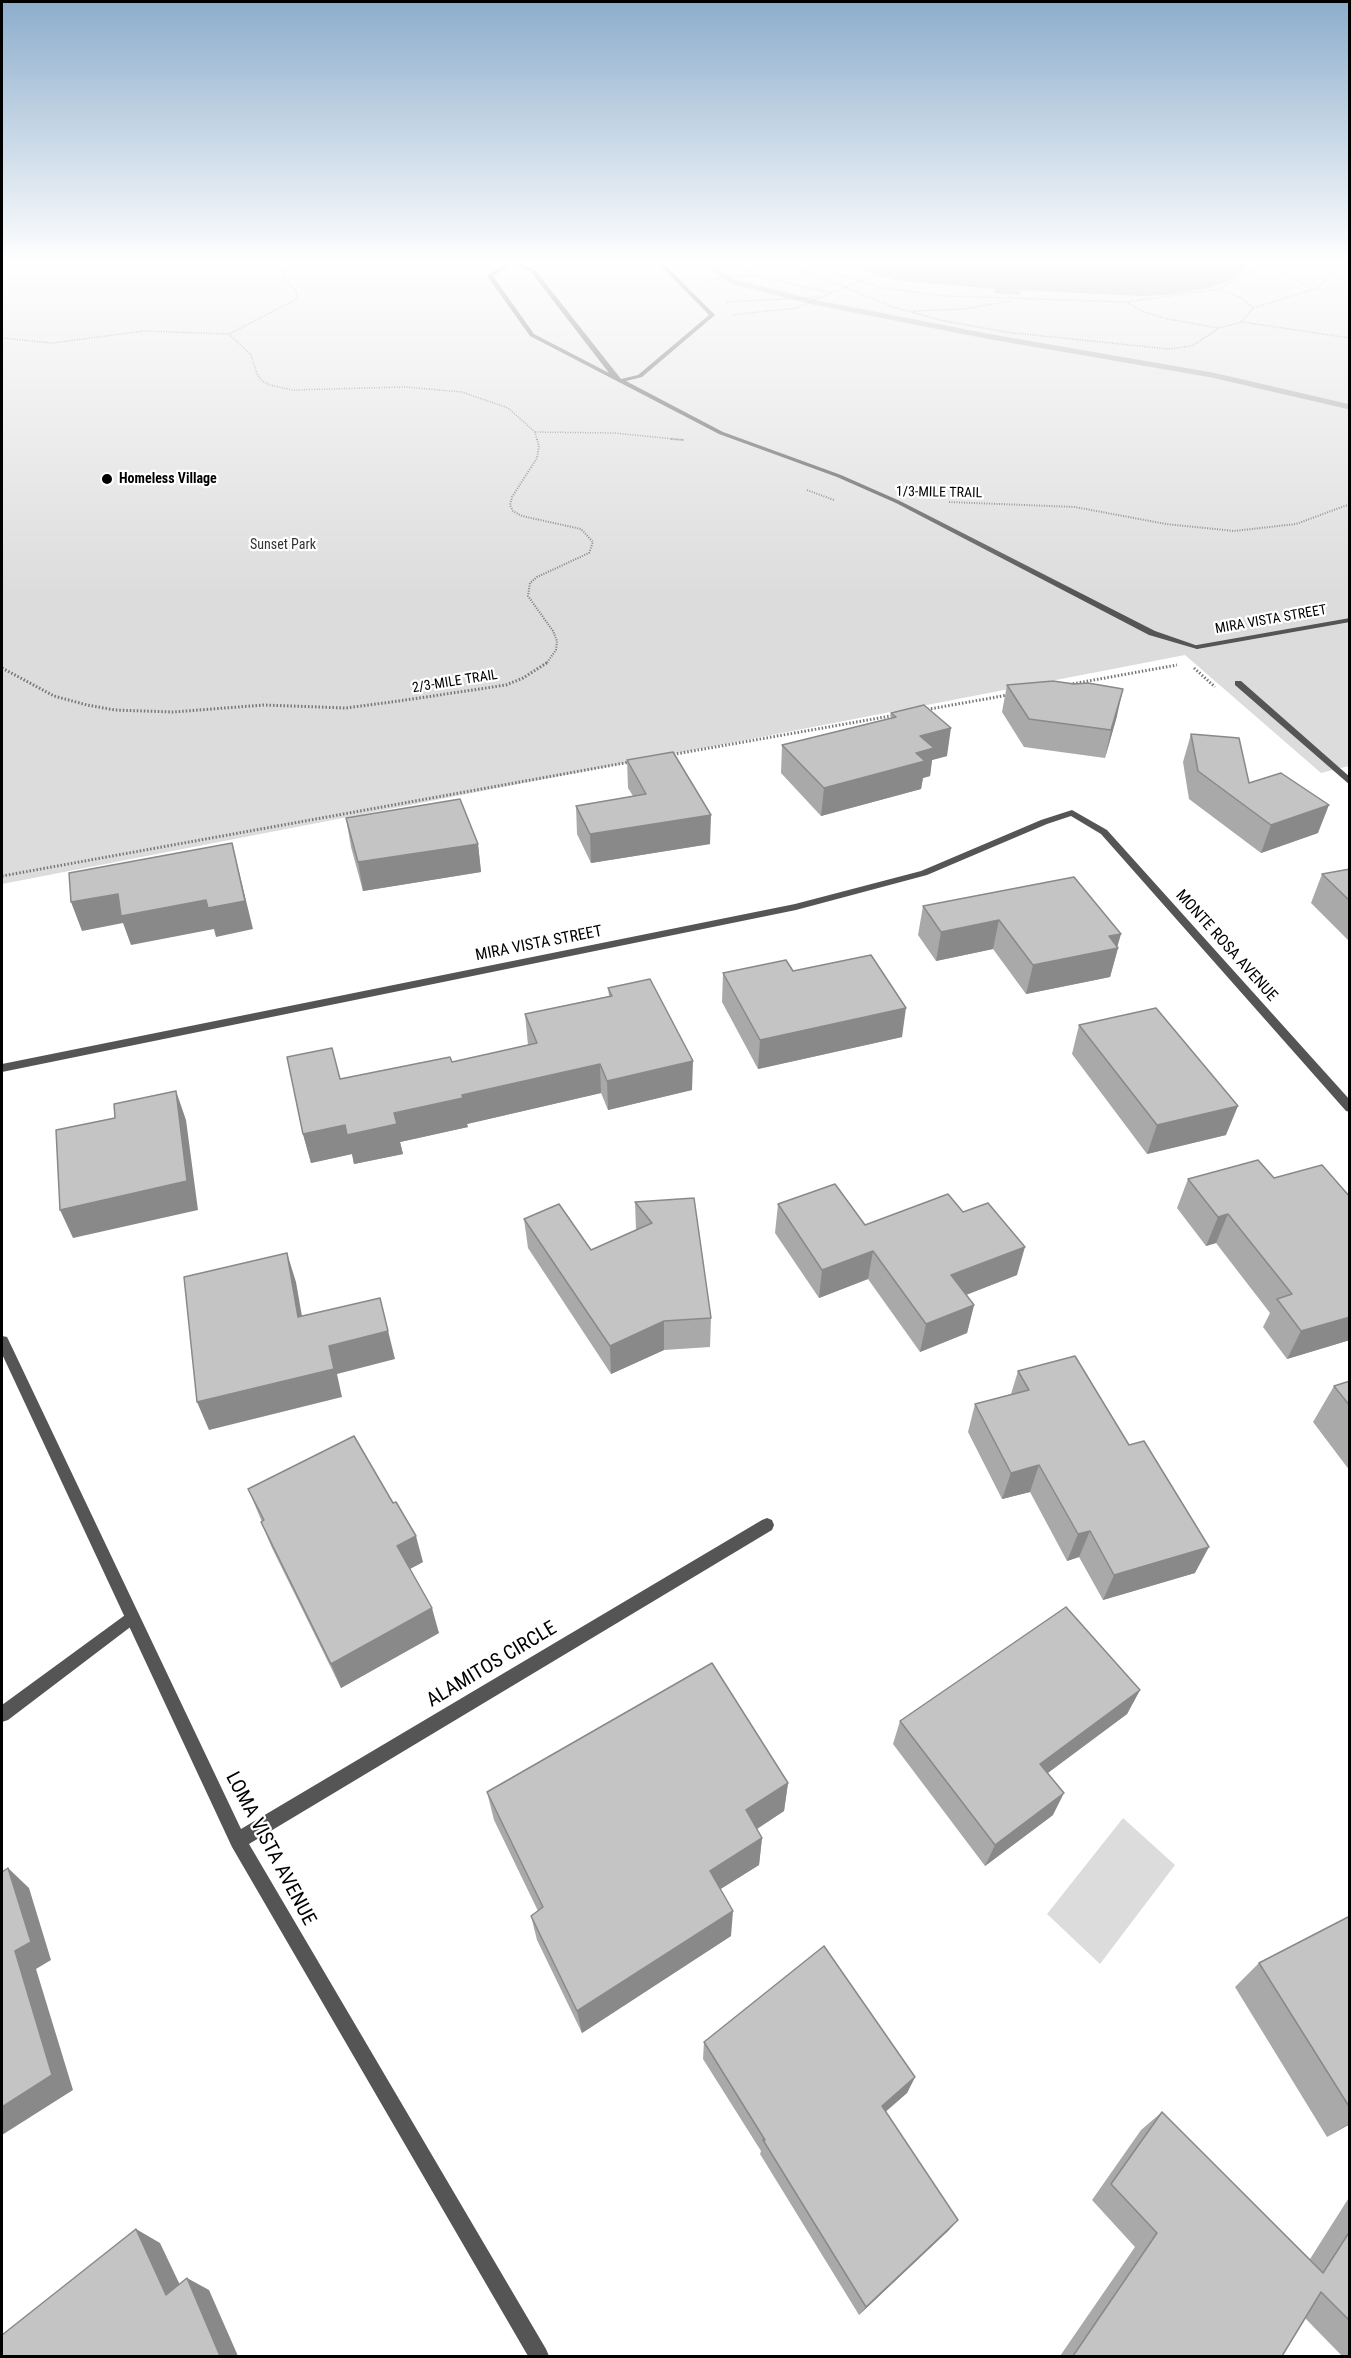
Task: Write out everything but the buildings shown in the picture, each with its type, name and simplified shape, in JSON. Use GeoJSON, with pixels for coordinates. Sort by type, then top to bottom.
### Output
{"type":"FeatureCollection","features":[{"type":"Feature","properties":{"kind":"street"},"geometry":{"type":"LineString","coordinates":[[606,374],[619,381],[642,374]]}},
{"type":"Feature","properties":{"kind":"street"},"geometry":{"type":"LineString","coordinates":[[613,374],[619,381]]}},
{"type":"Feature","properties":{"kind":"street","name":"MIRA VISTA STREET"},"geometry":{"type":"LineString","coordinates":[[619,381],[721,433],[839,476],[898,502],[1152,633],[1197,647],[1350,620]]}},
{"type":"Feature","properties":{"kind":"street"},"geometry":{"type":"LineString","coordinates":[[1238,683],[1350,782]]}},
{"type":"Feature","properties":{"kind":"street","name":"MIRA VISTA STREET"},"geometry":{"type":"LineString","coordinates":[[2,1068],[796,907],[924,873],[1044,822],[1072,813]]}},
{"type":"Feature","properties":{"kind":"street","name":"MONTE ROSA AVENUE"},"geometry":{"type":"LineString","coordinates":[[1072,813],[1104,832],[1350,1108]]}},
{"type":"Feature","properties":{"kind":"street","name":"LOMA VISTA AVENUE"},"geometry":{"type":"LineString","coordinates":[[2,1341],[238,1841],[539,2356]]}},
{"type":"Feature","properties":{"kind":"street","name":"ALAMITOS CIRCLE"},"geometry":{"type":"LineString","coordinates":[[238,1841],[767,1525]]}},
{"type":"Feature","properties":{"kind":"street"},"geometry":{"type":"LineString","coordinates":[[2,1714],[132,1617]]}},
{"type":"Feature","properties":{"kind":"path"},"geometry":{"type":"LineString","coordinates":[[257,374],[262,381],[270,385],[292,390],[405,387],[462,392],[488,399],[508,408],[535,432],[614,433],[686,440]]}},
{"type":"Feature","properties":{"kind":"path","name":"2/3-MILE TRAIL"},"geometry":{"type":"LineString","coordinates":[[2,668],[54,696],[115,710],[146,712],[264,705],[346,708],[506,685],[523,678],[550,661],[556,650],[557,641],[553,631],[528,596],[530,583],[537,577],[589,553],[593,542],[581,530],[522,516],[513,511],[510,505],[512,497],[537,458],[539,446],[535,432]]}},
{"type":"Feature","properties":{"kind":"path"},"geometry":{"type":"LineString","coordinates":[[806,489],[840,501]]}},
{"type":"Feature","properties":{"kind":"path","name":"1/3-MILE TRAIL"},"geometry":{"type":"LineString","coordinates":[[948,502],[1075,507],[1166,524],[1234,531],[1296,524],[1350,504]]}},
{"type":"Feature","properties":{"kind":"path"},"geometry":{"type":"LineString","coordinates":[[1189,663],[1222,693]]}},
{"type":"Feature","properties":{"kind":"path"},"geometry":{"type":"LineString","coordinates":[[1060,686],[1177,665]]}},
{"type":"Feature","properties":{"kind":"path"},"geometry":{"type":"LineString","coordinates":[[921,711],[1014,694]]}},
{"type":"Feature","properties":{"kind":"path"},"geometry":{"type":"LineString","coordinates":[[665,756],[897,715]]}},
{"type":"Feature","properties":{"kind":"path"},"geometry":{"type":"LineString","coordinates":[[2,876],[630,762]]}},
{"type":"Feature","properties":{"kind":"green space","name":"Sunset Park"},"geometry":{"type":"Polygon","coordinates":[[[2,374],[1349,374],[1349,766],[1321,773],[1185,655],[2,884],[2,374]]]}},
{"type":"Feature","properties":{"kind":"green space"},"geometry":{"type":"Polygon","coordinates":[[[1123,1818],[1175,1865],[1100,1964],[1047,1914],[1123,1818]]]}},
{"type":"Feature","properties":{"kind":"waterway"},"geometry":{"type":"LineString","coordinates":[[1206,374],[1350,407]]}},
{"type":"Feature","properties":{"kind":"place","name":"Homeless Village"},"geometry":{"type":"Point","coordinates":[107,479]}}]}
